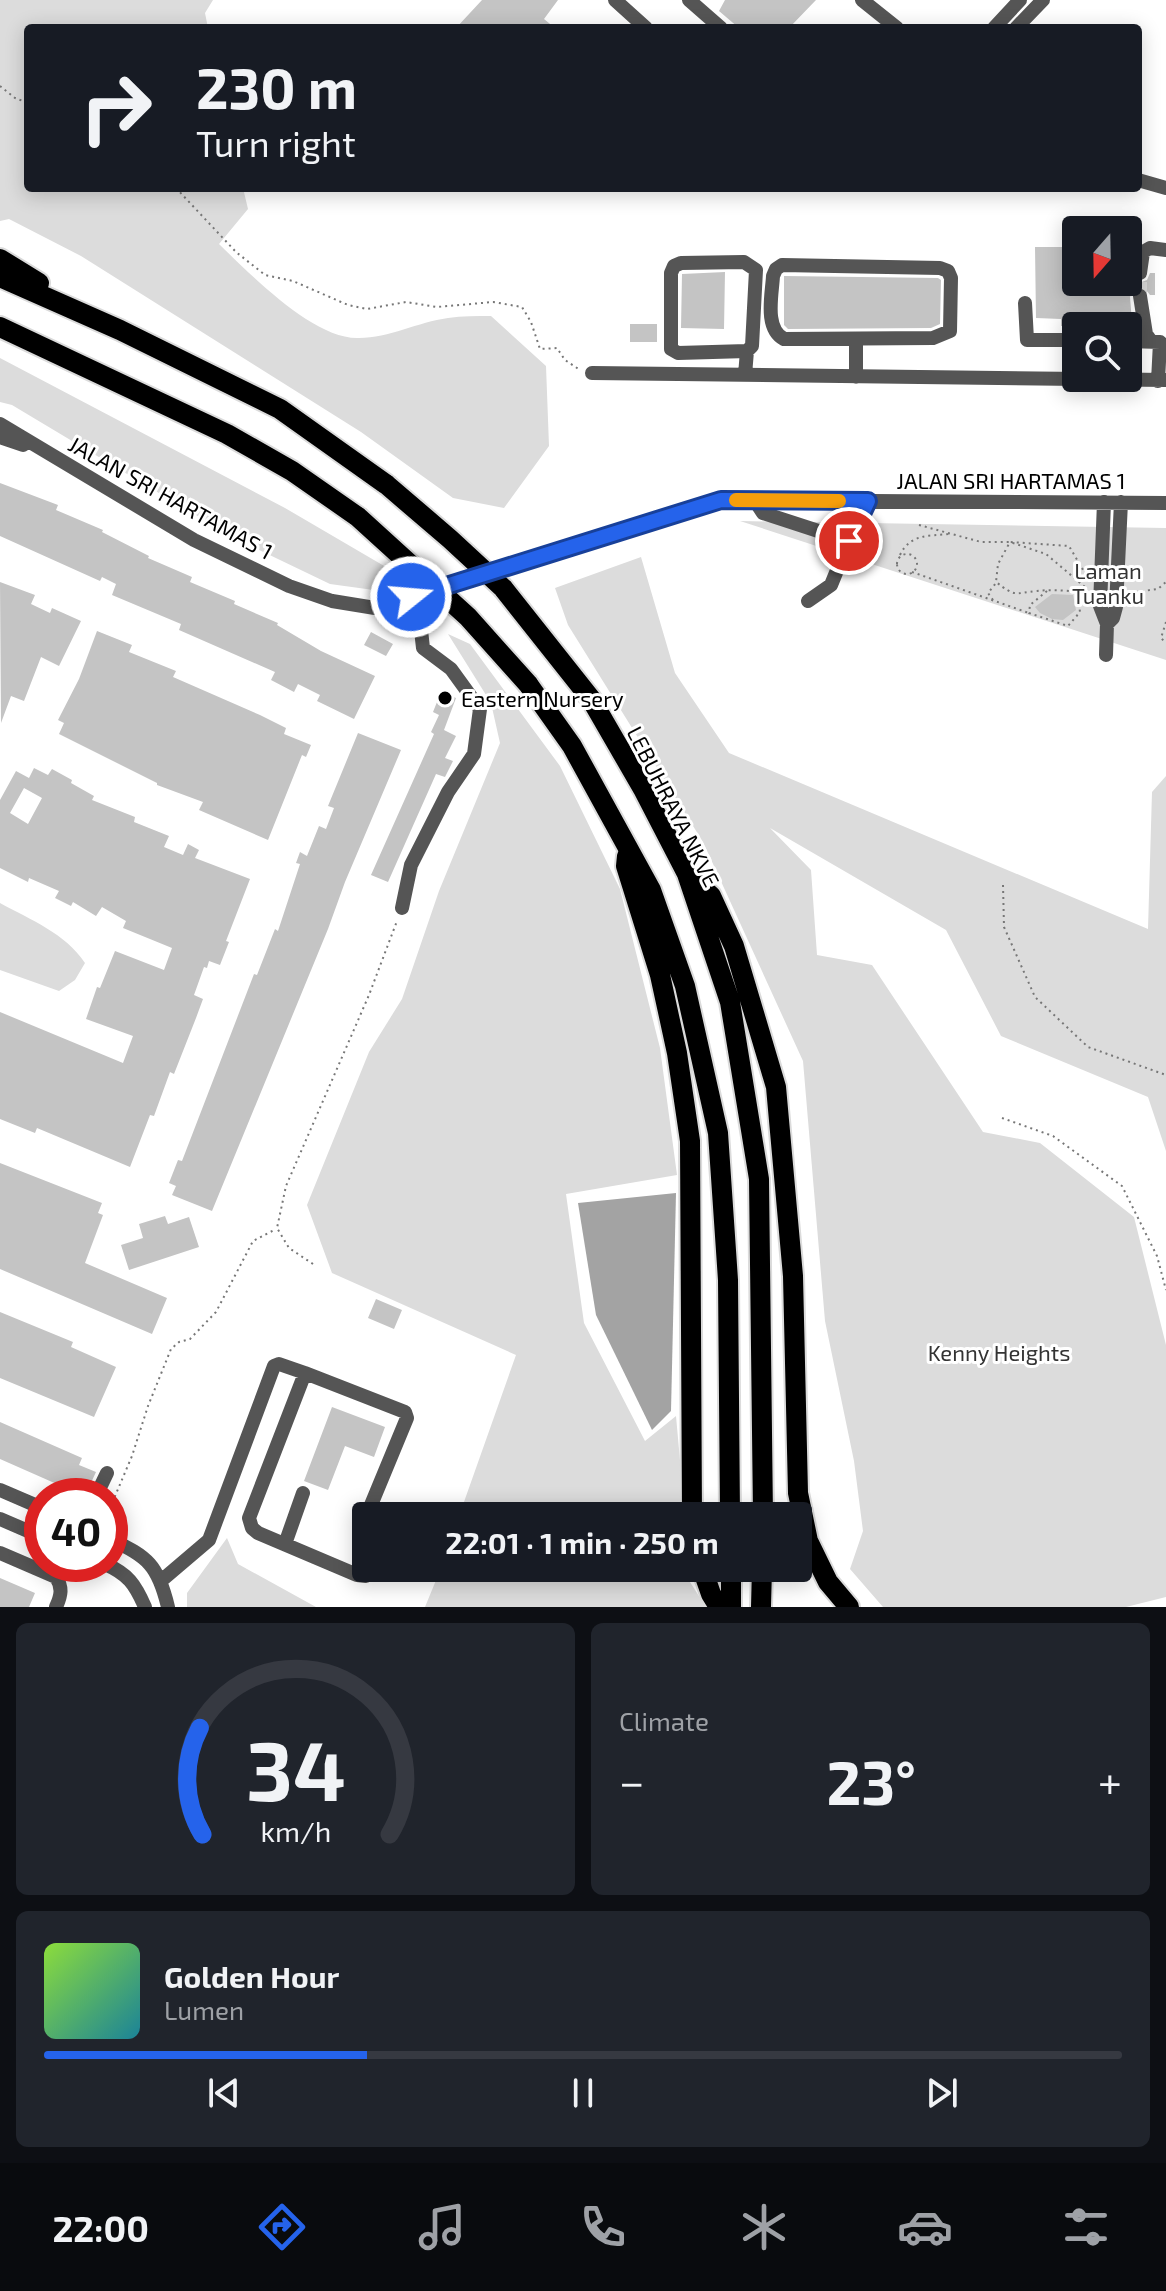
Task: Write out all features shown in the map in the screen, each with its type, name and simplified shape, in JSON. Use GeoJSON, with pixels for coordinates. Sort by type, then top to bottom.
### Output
{"type":"FeatureCollection","features":[{"type":"Feature","properties":{"kind":"highway"},"geometry":{"type":"LineString","coordinates":[[0,259],[97,319]]}},
{"type":"Feature","properties":{"kind":"highway"},"geometry":{"type":"LineString","coordinates":[[0,277],[97,319]]}},
{"type":"Feature","properties":{"kind":"highway","name":"LEBUHRAYA NKVE"},"geometry":{"type":"LineString","coordinates":[[97,319],[280,409],[387,485],[450,539],[503,588],[591,699],[643,789],[687,874],[730,1002],[759,1179],[763,1502]]}},
{"type":"Feature","properties":{"kind":"highway"},"geometry":{"type":"LineString","coordinates":[[0,327],[227,434],[292,471],[358,517],[468,617],[528,684],[572,746],[651,890],[685,986],[718,1133],[728,1280],[730,1502]]}},
{"type":"Feature","properties":{"kind":"highway"},"geometry":{"type":"LineString","coordinates":[[0,334],[79,363]]}},
{"type":"Feature","properties":{"kind":"highway"},"geometry":{"type":"LineString","coordinates":[[628,848],[626,866],[660,975],[677,1053],[690,1141],[691,1502]]}},
{"type":"Feature","properties":{"kind":"highway"},"geometry":{"type":"LineString","coordinates":[[687,874],[711,896],[734,946],[776,1087],[793,1276],[798,1493],[808,1541],[828,1582],[849,1607]]}},
{"type":"Feature","properties":{"kind":"highway"},"geometry":{"type":"LineString","coordinates":[[707,1582],[719,1607]]}},
{"type":"Feature","properties":{"kind":"highway"},"geometry":{"type":"LineString","coordinates":[[731,1582],[731,1607]]}},
{"type":"Feature","properties":{"kind":"highway"},"geometry":{"type":"LineString","coordinates":[[761,1607],[762,1582]]}},
{"type":"Feature","properties":{"kind":"street"},"geometry":{"type":"LineString","coordinates":[[615,0],[642,24]]}},
{"type":"Feature","properties":{"kind":"street"},"geometry":{"type":"LineString","coordinates":[[689,0],[716,24]]}},
{"type":"Feature","properties":{"kind":"street"},"geometry":{"type":"LineString","coordinates":[[862,0],[892,24]]}},
{"type":"Feature","properties":{"kind":"street"},"geometry":{"type":"LineString","coordinates":[[998,24],[1020,0]]}},
{"type":"Feature","properties":{"kind":"street"},"geometry":{"type":"LineString","coordinates":[[1020,24],[1043,0]]}},
{"type":"Feature","properties":{"kind":"street"},"geometry":{"type":"LineString","coordinates":[[1142,181],[1166,188]]}},
{"type":"Feature","properties":{"kind":"street"},"geometry":{"type":"LineString","coordinates":[[1142,259],[1143,252],[1150,248],[1166,250]]}},
{"type":"Feature","properties":{"kind":"street"},"geometry":{"type":"LineString","coordinates":[[745,375],[747,351],[752,346],[756,270],[744,262],[681,263],[674,266],[670,300],[671,349],[678,353],[747,351]]}},
{"type":"Feature","properties":{"kind":"street"},"geometry":{"type":"LineString","coordinates":[[782,265],[940,268],[948,271],[951,278],[950,331],[933,338],[856,340],[784,339],[776,335],[772,324],[773,276],[776,269],[782,265]]}},
{"type":"Feature","properties":{"kind":"street"},"geometry":{"type":"LineString","coordinates":[[592,373],[1162,381],[1159,338],[1146,334],[1140,296]]}},
{"type":"Feature","properties":{"kind":"street"},"geometry":{"type":"LineString","coordinates":[[1025,303],[1027,340],[1062,340]]}},
{"type":"Feature","properties":{"kind":"street"},"geometry":{"type":"LineString","coordinates":[[856,340],[856,377]]}},
{"type":"Feature","properties":{"kind":"street","name":"JALAN SRI HARTAMAS 1"},"geometry":{"type":"LineString","coordinates":[[0,424],[194,540],[289,586],[332,601],[375,608],[721,500],[1166,503]]}},
{"type":"Feature","properties":{"kind":"street","name":"JALAN SRI HARTAMAS 1"},"geometry":{"type":"LineString","coordinates":[[0,437],[46,453]]}},
{"type":"Feature","properties":{"kind":"street"},"geometry":{"type":"LineString","coordinates":[[755,501],[763,513],[849,541]]}},
{"type":"Feature","properties":{"kind":"street"},"geometry":{"type":"LineString","coordinates":[[808,601],[831,585],[868,501]]}},
{"type":"Feature","properties":{"kind":"street"},"geometry":{"type":"LineString","coordinates":[[1104,502],[1100,606],[1107,624],[1106,655]]}},
{"type":"Feature","properties":{"kind":"street"},"geometry":{"type":"LineString","coordinates":[[1107,624],[1113,618],[1116,607],[1121,502]]}},
{"type":"Feature","properties":{"kind":"street"},"geometry":{"type":"LineString","coordinates":[[402,908],[411,865],[448,792],[474,754],[480,709],[451,669],[423,648],[420,621],[411,597]]}},
{"type":"Feature","properties":{"kind":"street"},"geometry":{"type":"LineString","coordinates":[[162,1580],[209,1540],[274,1366],[279,1364],[405,1412],[407,1418],[372,1502]]}},
{"type":"Feature","properties":{"kind":"street"},"geometry":{"type":"LineString","coordinates":[[305,1373],[249,1518],[252,1528],[258,1533],[352,1573]]}},
{"type":"Feature","properties":{"kind":"street"},"geometry":{"type":"LineString","coordinates":[[105,1478],[107,1473]]}},
{"type":"Feature","properties":{"kind":"street"},"geometry":{"type":"LineString","coordinates":[[0,1490],[24,1500]]}},
{"type":"Feature","properties":{"kind":"street"},"geometry":{"type":"LineString","coordinates":[[285,1544],[303,1493]]}},
{"type":"Feature","properties":{"kind":"street"},"geometry":{"type":"LineString","coordinates":[[0,1519],[24,1529]]}},
{"type":"Feature","properties":{"kind":"street"},"geometry":{"type":"LineString","coordinates":[[128,1547],[142,1554],[162,1580],[168,1607]]}},
{"type":"Feature","properties":{"kind":"street"},"geometry":{"type":"LineString","coordinates":[[0,1553],[56,1577],[61,1585],[56,1607]]}},
{"type":"Feature","properties":{"kind":"street"},"geometry":{"type":"LineString","coordinates":[[128,1578],[145,1607]]}},
{"type":"Feature","properties":{"kind":"path"},"geometry":{"type":"LineString","coordinates":[[0,86],[24,101]]}},
{"type":"Feature","properties":{"kind":"path"},"geometry":{"type":"LineString","coordinates":[[180,192],[236,252],[265,275],[293,281],[348,305],[367,309],[406,302],[437,307],[493,302],[522,307],[540,349],[557,348],[575,369],[592,373]]}},
{"type":"Feature","properties":{"kind":"path"},"geometry":{"type":"LineString","coordinates":[[919,525],[981,542],[1069,546],[1088,580]]}},
{"type":"Feature","properties":{"kind":"path"},"geometry":{"type":"LineString","coordinates":[[950,534],[915,538],[905,544],[897,564],[900,570],[1068,626],[1080,612],[1076,591]]}},
{"type":"Feature","properties":{"kind":"path"},"geometry":{"type":"LineString","coordinates":[[994,601],[988,593],[996,582],[998,564],[1010,542]]}},
{"type":"Feature","properties":{"kind":"path"},"geometry":{"type":"LineString","coordinates":[[996,582],[1009,592],[1024,594],[1076,591],[1093,594],[1046,554],[1010,542]]}},
{"type":"Feature","properties":{"kind":"path"},"geometry":{"type":"LineString","coordinates":[[899,558],[907,553],[914,556],[917,564],[912,572]]}},
{"type":"Feature","properties":{"kind":"path"},"geometry":{"type":"LineString","coordinates":[[1136,592],[1158,589],[1166,582]]}},
{"type":"Feature","properties":{"kind":"path"},"geometry":{"type":"LineString","coordinates":[[1029,613],[1030,605],[1047,591]]}},
{"type":"Feature","properties":{"kind":"path"},"geometry":{"type":"LineString","coordinates":[[1166,622],[1161,638],[1166,643]]}},
{"type":"Feature","properties":{"kind":"path"},"geometry":{"type":"LineString","coordinates":[[1003,885],[1004,927],[1035,997],[1088,1047],[1166,1075]]}},
{"type":"Feature","properties":{"kind":"path"},"geometry":{"type":"LineString","coordinates":[[313,1264],[289,1248],[277,1228],[286,1186],[369,995],[402,908]]}},
{"type":"Feature","properties":{"kind":"path"},"geometry":{"type":"LineString","coordinates":[[1002,1118],[1053,1136],[1122,1186],[1157,1256],[1166,1290]]}},
{"type":"Feature","properties":{"kind":"path"},"geometry":{"type":"LineString","coordinates":[[123,1478],[171,1349],[179,1342],[190,1339],[216,1312],[253,1241],[277,1228]]}},
{"type":"Feature","properties":{"kind":"green space"},"geometry":{"type":"Polygon","coordinates":[[[0,0],[213,0],[205,13],[207,24],[24,24],[24,192],[244,192],[248,209],[219,244],[284,303],[322,328],[341,336],[359,338],[448,318],[491,316],[546,366],[549,446],[504,508],[453,498],[361,432],[81,256],[9,219],[0,221],[0,0]]]}},
{"type":"Feature","properties":{"kind":"green space"},"geometry":{"type":"Polygon","coordinates":[[[0,358],[285,508],[403,577],[388,592],[330,584],[234,538],[12,405],[0,402],[0,358]]]}},
{"type":"Feature","properties":{"kind":"green space","name":"Laman Tuanku"},"geometry":{"type":"Polygon","coordinates":[[[740,521],[1166,528],[1166,660],[740,521]]]}},
{"type":"Feature","properties":{"kind":"green space","name":"Kenny Heights"},"geometry":{"type":"Polygon","coordinates":[[[641,557],[675,673],[729,753],[1148,929],[1152,792],[1166,776],[1166,1151],[1148,1097],[1001,1036],[946,930],[770,828],[811,870],[817,955],[872,965],[983,1132],[1040,1143],[1134,1217],[1166,1345],[1166,1597],[1126,1607],[883,1607],[850,1569],[863,1531],[854,1461],[825,1321],[803,1061],[703,842],[568,625],[555,588],[641,557]]]}},
{"type":"Feature","properties":{"kind":"green space"},"geometry":{"type":"Polygon","coordinates":[[[448,634],[470,644],[560,766],[620,889],[660,1048],[677,1175],[566,1194],[584,1323],[645,1441],[676,1416],[684,1502],[464,1502],[516,1355],[332,1273],[307,1205],[369,1052],[402,999],[439,891],[500,743],[491,703],[448,634]]]}},
{"type":"Feature","properties":{"kind":"green space"},"geometry":{"type":"Polygon","coordinates":[[[0,903],[68,943],[85,963],[75,980],[59,991],[0,970],[0,903]]]}},
{"type":"Feature","properties":{"kind":"green space"},"geometry":{"type":"Polygon","coordinates":[[[227,1538],[238,1564],[316,1607],[187,1607],[187,1593],[227,1538]]]}},
{"type":"Feature","properties":{"kind":"green space"},"geometry":{"type":"Polygon","coordinates":[[[435,1582],[690,1582],[706,1607],[425,1607],[435,1582]]]}},
{"type":"Feature","properties":{"kind":"shaded area"},"geometry":{"type":"Polygon","coordinates":[[[676,1193],[671,1411],[652,1430],[596,1315],[578,1203],[676,1193]]]}},
{"type":"Feature","properties":{"kind":"building"},"geometry":{"type":"Polygon","coordinates":[[[482,0],[558,0],[544,19],[550,24],[460,24],[482,0]]]}},
{"type":"Feature","properties":{"kind":"building"},"geometry":{"type":"Polygon","coordinates":[[[725,0],[816,0],[793,24],[734,24],[719,11],[725,0]]]}},
{"type":"Feature","properties":{"kind":"building"},"geometry":{"type":"Polygon","coordinates":[[[1035,247],[1062,247],[1062,296],[1130,296],[1131,312],[1062,312],[1062,326],[1061,319],[1036,318],[1035,247]]]}},
{"type":"Feature","properties":{"kind":"building"},"geometry":{"type":"Polygon","coordinates":[[[725,272],[724,329],[681,328],[682,274],[725,272]]]}},
{"type":"Feature","properties":{"kind":"building"},"geometry":{"type":"Polygon","coordinates":[[[1150,273],[1155,273],[1155,295],[1150,295],[1142,282],[1147,280],[1150,273]]]}},
{"type":"Feature","properties":{"kind":"building"},"geometry":{"type":"Polygon","coordinates":[[[784,276],[938,278],[941,280],[940,324],[931,328],[788,329],[784,325],[784,276]]]}},
{"type":"Feature","properties":{"kind":"building"},"geometry":{"type":"Polygon","coordinates":[[[630,324],[657,324],[657,342],[630,342],[630,324]]]}},
{"type":"Feature","properties":{"kind":"building"},"geometry":{"type":"Polygon","coordinates":[[[0,483],[58,505],[56,510],[103,530],[148,558],[192,577],[190,582],[235,601],[234,604],[278,623],[321,651],[375,676],[354,719],[317,701],[320,695],[298,684],[294,692],[271,680],[275,672],[179,630],[181,624],[112,595],[116,584],[102,577],[100,581],[0,536],[0,483]]]}},
{"type":"Feature","properties":{"kind":"building"},"geometry":{"type":"Polygon","coordinates":[[[0,582],[35,595],[31,604],[50,613],[52,608],[81,621],[59,666],[41,657],[24,701],[11,696],[1,723],[0,582]]]}},
{"type":"Feature","properties":{"kind":"building"},"geometry":{"type":"Polygon","coordinates":[[[1052,594],[1073,595],[1076,610],[1063,620],[1040,613],[1035,607],[1052,594]]]}},
{"type":"Feature","properties":{"kind":"building"},"geometry":{"type":"Polygon","coordinates":[[[97,631],[132,645],[129,652],[176,671],[173,677],[260,715],[286,728],[284,734],[311,745],[306,757],[302,755],[268,840],[199,810],[203,802],[157,785],[59,734],[64,723],[58,720],[79,679],[97,631]]]}},
{"type":"Feature","properties":{"kind":"building"},"geometry":{"type":"Polygon","coordinates":[[[371,632],[393,644],[386,656],[364,645],[371,632]]]}},
{"type":"Feature","properties":{"kind":"building"},"geometry":{"type":"Polygon","coordinates":[[[441,692],[456,698],[444,730],[456,736],[445,758],[453,761],[445,777],[436,774],[388,882],[371,875],[434,734],[431,732],[439,715],[433,712],[441,692]]]}},
{"type":"Feature","properties":{"kind":"building"},"geometry":{"type":"Polygon","coordinates":[[[358,733],[401,750],[212,1211],[172,1195],[176,1186],[169,1183],[178,1160],[182,1161],[254,974],[257,975],[275,929],[278,931],[300,864],[296,863],[300,852],[307,856],[319,826],[326,829],[334,808],[328,806],[358,733]]]}},
{"type":"Feature","properties":{"kind":"building"},"geometry":{"type":"Polygon","coordinates":[[[34,768],[48,775],[52,769],[94,796],[92,800],[135,817],[134,822],[169,836],[164,847],[183,855],[188,844],[199,850],[195,858],[250,879],[220,965],[209,961],[207,968],[204,967],[194,995],[203,999],[196,1018],[174,1074],[170,1072],[154,1116],[150,1115],[130,1167],[37,1128],[35,1133],[0,1119],[0,1012],[123,1063],[133,1036],[86,1019],[97,987],[100,988],[115,951],[164,970],[172,948],[123,928],[126,921],[102,907],[96,916],[73,902],[71,906],[55,898],[59,891],[29,878],[28,882],[0,868],[0,800],[16,771],[29,778],[34,768]],[[24,788],[10,813],[28,824],[42,798],[24,788]]]}},
{"type":"Feature","properties":{"kind":"building"},"geometry":{"type":"Polygon","coordinates":[[[0,1163],[102,1203],[98,1213],[103,1215],[85,1263],[167,1298],[152,1334],[0,1269],[0,1163]]]}},
{"type":"Feature","properties":{"kind":"building"},"geometry":{"type":"Polygon","coordinates":[[[165,1216],[168,1224],[189,1217],[199,1247],[129,1270],[121,1245],[143,1238],[139,1224],[165,1216]]]}},
{"type":"Feature","properties":{"kind":"building"},"geometry":{"type":"Polygon","coordinates":[[[376,1299],[402,1310],[394,1329],[368,1318],[376,1299]]]}},
{"type":"Feature","properties":{"kind":"building"},"geometry":{"type":"Polygon","coordinates":[[[0,1312],[73,1342],[71,1347],[116,1367],[94,1417],[0,1378],[0,1312]]]}},
{"type":"Feature","properties":{"kind":"building"},"geometry":{"type":"Polygon","coordinates":[[[332,1407],[385,1427],[374,1457],[345,1446],[328,1490],[304,1481],[332,1407]]]}},
{"type":"Feature","properties":{"kind":"building"},"geometry":{"type":"Polygon","coordinates":[[[0,1422],[82,1458],[79,1465],[96,1472],[93,1478],[43,1478],[0,1459],[0,1422]]]}},
{"type":"Feature","properties":{"kind":"building"},"geometry":{"type":"Polygon","coordinates":[[[0,1578],[35,1593],[29,1607],[0,1607],[0,1578]]]}},
{"type":"Feature","properties":{"kind":"slow traffic"},"geometry":{"type":"LineString","coordinates":[[736,500],[839,501]]}},
{"type":"Feature","properties":{"kind":"place","name":"Eastern Nursery"},"geometry":{"type":"Point","coordinates":[445,698]}},
{"type":"Feature","properties":{"kind":"route"},"geometry":{"type":"LineString","coordinates":[[411,597],[721,500],[868,501],[849,541]]}}]}
